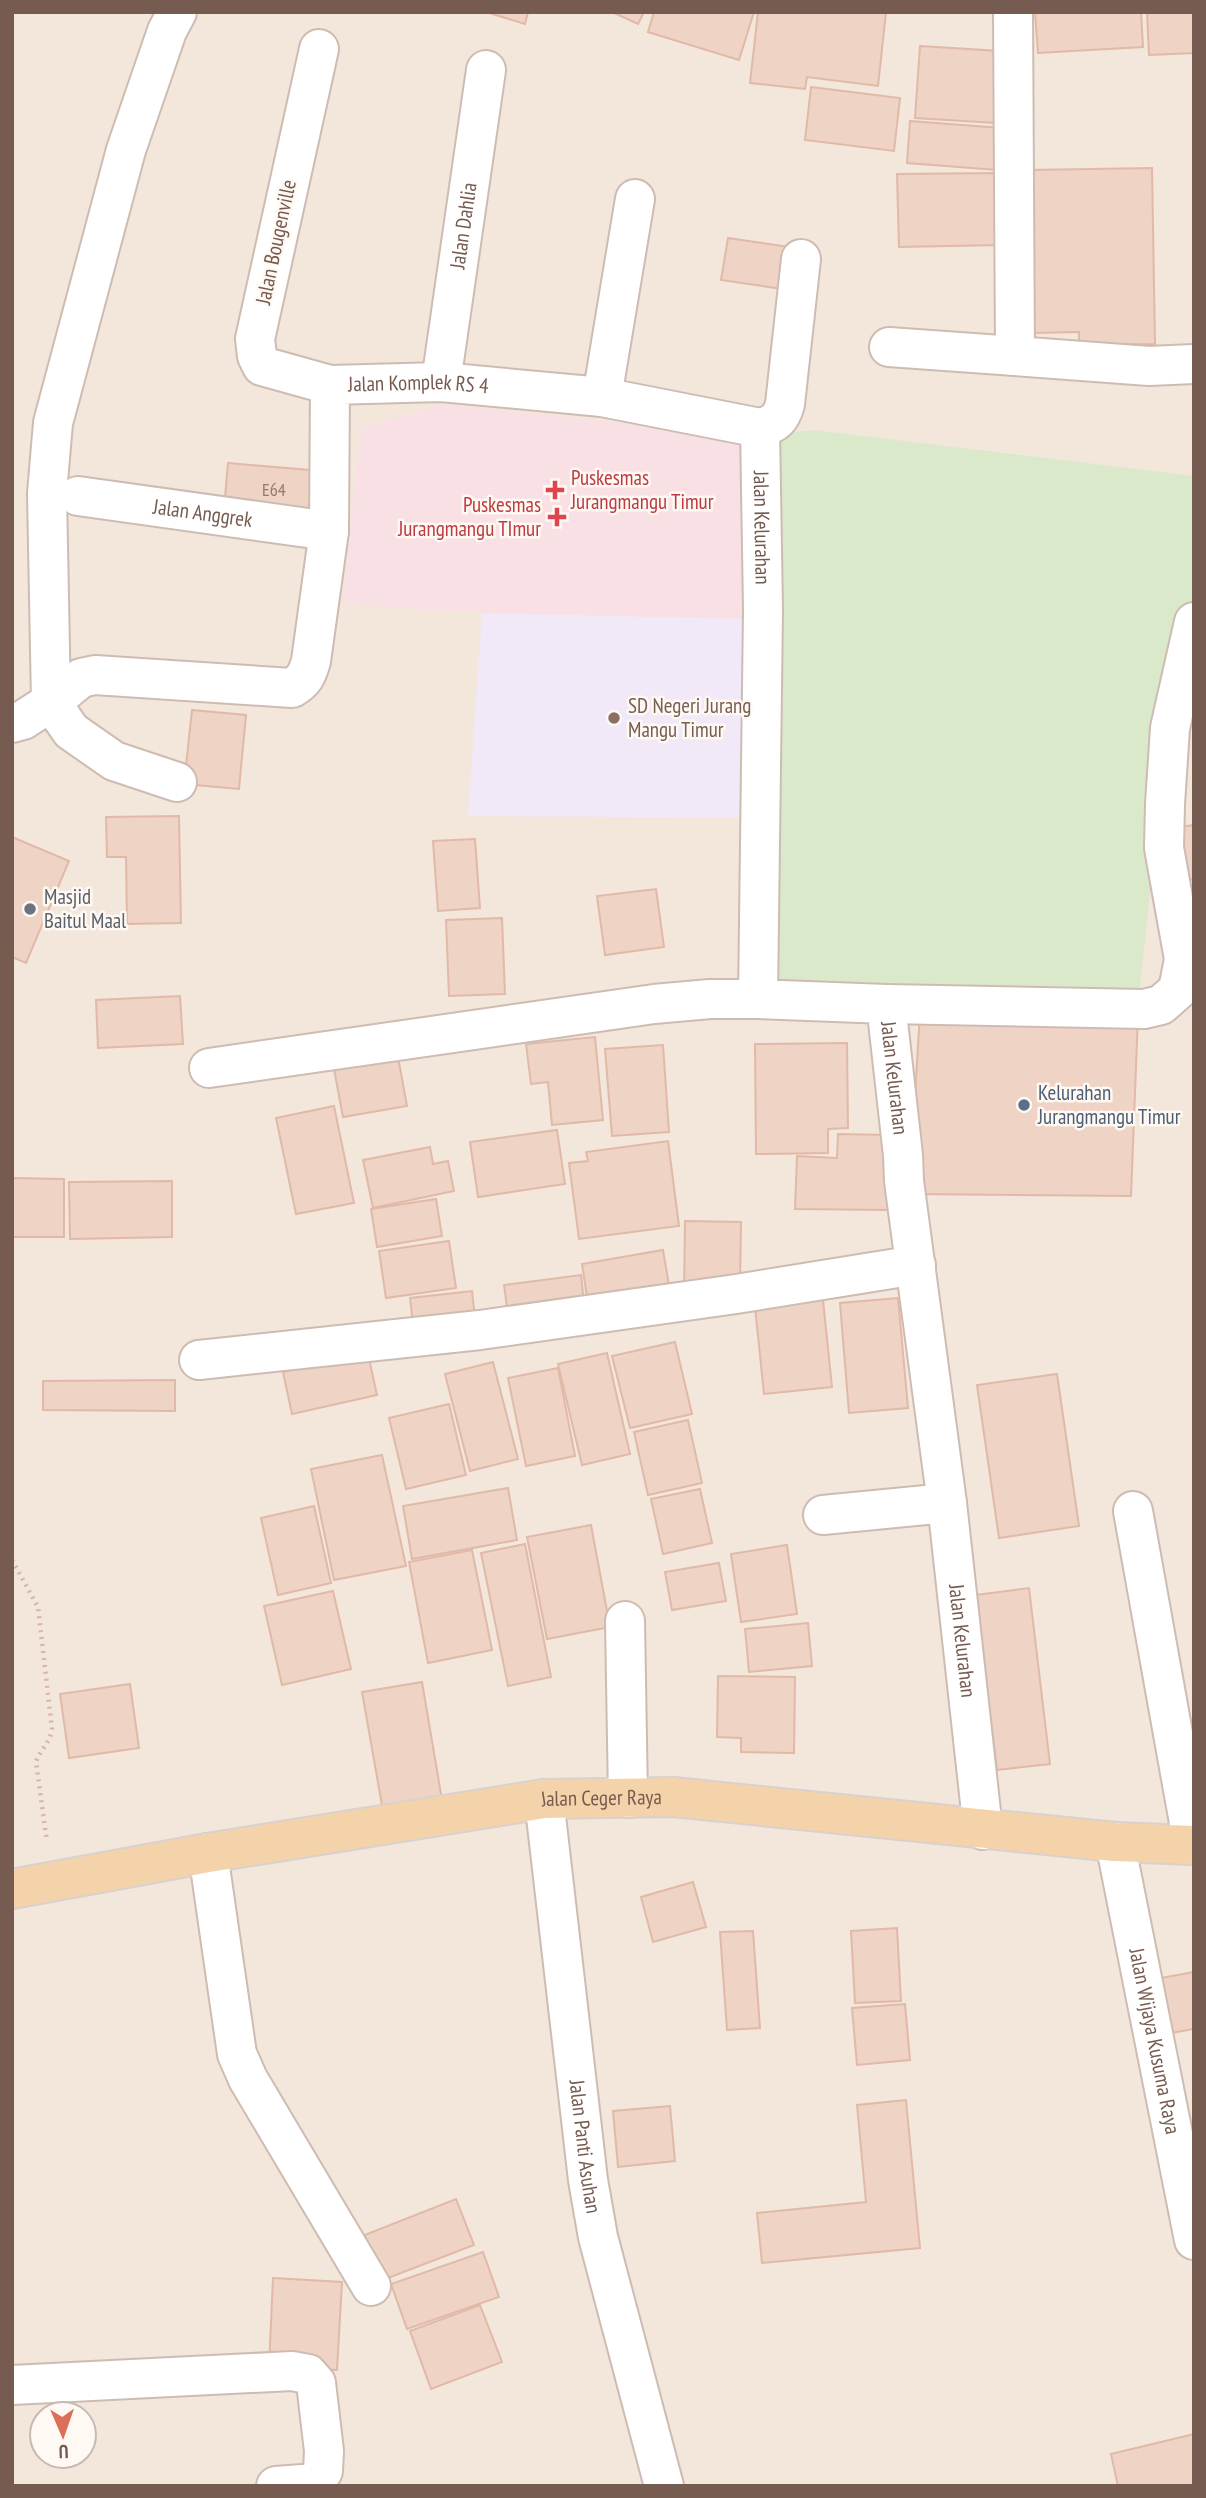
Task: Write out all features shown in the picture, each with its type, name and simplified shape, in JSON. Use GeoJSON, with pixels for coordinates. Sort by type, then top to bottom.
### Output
{"type":"FeatureCollection","features":[{"type":"Feature","properties":{"kind":"main road","name":"Jalan Ceger Raya"},"geometry":{"type":"LineString","coordinates":[[12,1889],[208,1853],[544,1799],[686,1798],[983,1830],[1115,1842],[1194,1845]]}},
{"type":"Feature","properties":{"kind":"street"},"geometry":{"type":"LineString","coordinates":[[177,12],[167,31],[126,150],[53,423],[47,493],[55,699],[71,731],[114,761],[177,782]]}},
{"type":"Feature","properties":{"kind":"street"},"geometry":{"type":"LineString","coordinates":[[1013,12],[1015,356]]}},
{"type":"Feature","properties":{"kind":"street","name":"Jalan Bougenville"},"geometry":{"type":"LineString","coordinates":[[319,49],[255,339],[257,356],[262,366],[330,385]]}},
{"type":"Feature","properties":{"kind":"street","name":"Jalan Dahlia"},"geometry":{"type":"LineString","coordinates":[[441,382],[486,70]]}},
{"type":"Feature","properties":{"kind":"street"},"geometry":{"type":"LineString","coordinates":[[602,397],[635,199]]}},
{"type":"Feature","properties":{"kind":"street"},"geometry":{"type":"LineString","coordinates":[[760,435],[782,415],[785,404],[801,259]]}},
{"type":"Feature","properties":{"kind":"street"},"geometry":{"type":"LineString","coordinates":[[889,347],[1149,366],[1194,365]]}},
{"type":"Feature","properties":{"kind":"street","name":"Jalan Komplek RS 4"},"geometry":{"type":"LineString","coordinates":[[55,699],[80,678],[95,675],[292,688],[302,682],[308,674],[330,531],[330,385],[441,382],[602,397],[760,435]]}},
{"type":"Feature","properties":{"kind":"street","name":"Jalan Kelurahan"},"geometry":{"type":"LineString","coordinates":[[760,435],[763,610],[758,999],[886,1004],[947,1503],[983,1830]]}},
{"type":"Feature","properties":{"kind":"street","name":"Jalan Anggrek"},"geometry":{"type":"LineString","coordinates":[[78,496],[330,531]]}},
{"type":"Feature","properties":{"kind":"street"},"geometry":{"type":"LineString","coordinates":[[886,1004],[1144,1009],[1161,1005],[1178,990],[1185,959],[1183,891],[1164,848],[1179,817],[1182,741],[1194,622]]}},
{"type":"Feature","properties":{"kind":"street"},"geometry":{"type":"LineString","coordinates":[[12,723],[23,720],[55,699]]}},
{"type":"Feature","properties":{"kind":"street"},"geometry":{"type":"LineString","coordinates":[[209,1068],[642,1006],[710,999],[758,999]]}},
{"type":"Feature","properties":{"kind":"street"},"geometry":{"type":"LineString","coordinates":[[199,1360],[480,1330],[736,1294],[916,1265]]}},
{"type":"Feature","properties":{"kind":"street"},"geometry":{"type":"LineString","coordinates":[[823,1515],[947,1503]]}},
{"type":"Feature","properties":{"kind":"street"},"geometry":{"type":"LineString","coordinates":[[1133,1511],[1194,1845]]}},
{"type":"Feature","properties":{"kind":"street"},"geometry":{"type":"LineString","coordinates":[[625,1621],[628,1798]]}},
{"type":"Feature","properties":{"kind":"street","name":"Jalan Panti Asuhan"},"geometry":{"type":"LineString","coordinates":[[544,1799],[588,2180],[598,2238],[664,2486]]}},
{"type":"Feature","properties":{"kind":"street","name":"Jalan Wijaya Kusuma Raya"},"geometry":{"type":"LineString","coordinates":[[1115,1842],[1194,2240]]}},
{"type":"Feature","properties":{"kind":"street"},"geometry":{"type":"LineString","coordinates":[[208,1853],[237,2054],[248,2079],[371,2286]]}},
{"type":"Feature","properties":{"kind":"street"},"geometry":{"type":"LineString","coordinates":[[12,2385],[292,2371],[308,2374],[316,2383],[324,2451],[323,2471],[316,2483],[276,2486]]}},
{"type":"Feature","properties":{"kind":"path"},"geometry":{"type":"LineString","coordinates":[[12,1560],[38,1607],[52,1729],[50,1740],[36,1762],[52,1881]]}},
{"type":"Feature","properties":{"kind":"shaded area"},"geometry":{"type":"Polygon","coordinates":[[[12,12],[1194,12],[1194,2486],[12,2486],[12,12]]]}},
{"type":"Feature","properties":{"kind":"shaded area","name":"Puskesmas Jurangmangu Timur"},"geometry":{"type":"Polygon","coordinates":[[[444,404],[756,437],[754,619],[482,613],[342,604],[361,428],[444,404]]]}},
{"type":"Feature","properties":{"kind":"shaded area","name":"SD Negeri Jurang Mangu Timur"},"geometry":{"type":"Polygon","coordinates":[[[482,613],[754,619],[751,818],[468,816],[482,613]]]}},
{"type":"Feature","properties":{"kind":"green space"},"geometry":{"type":"Polygon","coordinates":[[[813,430],[1194,476],[1194,613],[1167,731],[1138,1006],[752,993],[756,437],[813,430]]]}},
{"type":"Feature","properties":{"kind":"building"},"geometry":{"type":"Polygon","coordinates":[[[486,12],[528,12],[525,24],[486,12]]]}},
{"type":"Feature","properties":{"kind":"building"},"geometry":{"type":"Polygon","coordinates":[[[612,12],[644,12],[638,24],[612,12]]]}},
{"type":"Feature","properties":{"kind":"building"},"geometry":{"type":"Polygon","coordinates":[[[654,12],[754,12],[739,60],[648,32],[654,12]]]}},
{"type":"Feature","properties":{"kind":"building"},"geometry":{"type":"Polygon","coordinates":[[[758,12],[886,12],[878,86],[807,77],[805,89],[750,83],[758,12]]]}},
{"type":"Feature","properties":{"kind":"building"},"geometry":{"type":"Polygon","coordinates":[[[1035,12],[1141,12],[1143,47],[1038,53],[1035,12]]]}},
{"type":"Feature","properties":{"kind":"building"},"geometry":{"type":"Polygon","coordinates":[[[1147,12],[1194,12],[1194,53],[1149,55],[1147,12]]]}},
{"type":"Feature","properties":{"kind":"building"},"geometry":{"type":"Polygon","coordinates":[[[920,46],[1000,51],[995,123],[915,118],[920,46]]]}},
{"type":"Feature","properties":{"kind":"building"},"geometry":{"type":"Polygon","coordinates":[[[811,87],[900,98],[894,151],[805,140],[811,87]]]}},
{"type":"Feature","properties":{"kind":"building"},"geometry":{"type":"Polygon","coordinates":[[[910,121],[1001,128],[997,170],[907,163],[910,121]]]}},
{"type":"Feature","properties":{"kind":"building"},"geometry":{"type":"Polygon","coordinates":[[[1152,168],[1155,344],[1079,345],[1079,332],[1032,333],[1029,170],[1152,168]]]}},
{"type":"Feature","properties":{"kind":"building"},"geometry":{"type":"Polygon","coordinates":[[[1000,173],[1001,245],[899,247],[897,174],[1000,173]]]}},
{"type":"Feature","properties":{"kind":"building"},"geometry":{"type":"Polygon","coordinates":[[[728,238],[796,248],[789,290],[721,280],[728,238]]]}},
{"type":"Feature","properties":{"kind":"building"},"geometry":{"type":"Polygon","coordinates":[[[228,463],[322,471],[321,523],[224,509],[228,463]]]}},
{"type":"Feature","properties":{"kind":"building"},"geometry":{"type":"Polygon","coordinates":[[[192,710],[246,715],[239,789],[184,784],[192,710]]]}},
{"type":"Feature","properties":{"kind":"building"},"geometry":{"type":"Polygon","coordinates":[[[179,816],[181,923],[127,924],[126,857],[107,857],[106,817],[179,816]]]}},
{"type":"Feature","properties":{"kind":"building"},"geometry":{"type":"Polygon","coordinates":[[[1194,825],[1194,879],[1185,881],[1179,827],[1194,825]]]}},
{"type":"Feature","properties":{"kind":"building","name":"Masjid Baitul Maal"},"geometry":{"type":"Polygon","coordinates":[[[12,837],[69,861],[26,963],[12,957],[12,837]]]}},
{"type":"Feature","properties":{"kind":"building"},"geometry":{"type":"Polygon","coordinates":[[[475,839],[480,908],[438,911],[433,841],[475,839]]]}},
{"type":"Feature","properties":{"kind":"building"},"geometry":{"type":"Polygon","coordinates":[[[656,889],[664,947],[605,955],[597,896],[656,889]]]}},
{"type":"Feature","properties":{"kind":"building"},"geometry":{"type":"Polygon","coordinates":[[[502,918],[505,994],[449,996],[446,920],[502,918]]]}},
{"type":"Feature","properties":{"kind":"building"},"geometry":{"type":"Polygon","coordinates":[[[180,996],[183,1044],[98,1048],[96,1000],[180,996]]]}},
{"type":"Feature","properties":{"kind":"building","name":"Kelurahan Jurangmangu Timur"},"geometry":{"type":"Polygon","coordinates":[[[920,1013],[1138,1015],[1131,1196],[909,1194],[920,1013]]]}},
{"type":"Feature","properties":{"kind":"building"},"geometry":{"type":"Polygon","coordinates":[[[595,1037],[603,1120],[552,1125],[548,1082],[531,1084],[526,1044],[595,1037]]]}},
{"type":"Feature","properties":{"kind":"building"},"geometry":{"type":"Polygon","coordinates":[[[847,1043],[848,1128],[828,1129],[828,1153],[756,1154],[755,1044],[847,1043]]]}},
{"type":"Feature","properties":{"kind":"building"},"geometry":{"type":"Polygon","coordinates":[[[663,1045],[669,1132],[612,1136],[605,1049],[663,1045]]]}},
{"type":"Feature","properties":{"kind":"building"},"geometry":{"type":"Polygon","coordinates":[[[398,1057],[407,1106],[343,1117],[334,1069],[398,1057]]]}},
{"type":"Feature","properties":{"kind":"building"},"geometry":{"type":"Polygon","coordinates":[[[334,1106],[354,1203],[296,1214],[276,1118],[334,1106]]]}},
{"type":"Feature","properties":{"kind":"building"},"geometry":{"type":"Polygon","coordinates":[[[557,1130],[565,1184],[478,1197],[470,1142],[557,1130]]]}},
{"type":"Feature","properties":{"kind":"building"},"geometry":{"type":"Polygon","coordinates":[[[838,1134],[889,1135],[888,1210],[795,1209],[797,1156],[837,1158],[838,1134]]]}},
{"type":"Feature","properties":{"kind":"building"},"geometry":{"type":"Polygon","coordinates":[[[668,1141],[679,1226],[579,1239],[569,1163],[588,1161],[586,1152],[668,1141]]]}},
{"type":"Feature","properties":{"kind":"building"},"geometry":{"type":"Polygon","coordinates":[[[430,1147],[433,1164],[448,1161],[454,1191],[373,1208],[363,1160],[430,1147]]]}},
{"type":"Feature","properties":{"kind":"building"},"geometry":{"type":"Polygon","coordinates":[[[12,1178],[64,1179],[64,1237],[12,1237],[12,1178]]]}},
{"type":"Feature","properties":{"kind":"building"},"geometry":{"type":"Polygon","coordinates":[[[172,1181],[172,1237],[70,1239],[69,1182],[172,1181]]]}},
{"type":"Feature","properties":{"kind":"building"},"geometry":{"type":"Polygon","coordinates":[[[436,1199],[442,1236],[377,1247],[371,1209],[436,1199]]]}},
{"type":"Feature","properties":{"kind":"building"},"geometry":{"type":"Polygon","coordinates":[[[685,1221],[741,1222],[740,1284],[684,1292],[685,1221]]]}},
{"type":"Feature","properties":{"kind":"building"},"geometry":{"type":"Polygon","coordinates":[[[449,1241],[456,1288],[386,1298],[379,1251],[449,1241]]]}},
{"type":"Feature","properties":{"kind":"building"},"geometry":{"type":"Polygon","coordinates":[[[663,1250],[671,1297],[589,1310],[582,1264],[663,1250]]]}},
{"type":"Feature","properties":{"kind":"building"},"geometry":{"type":"Polygon","coordinates":[[[581,1275],[585,1312],[509,1322],[504,1285],[581,1275]]]}},
{"type":"Feature","properties":{"kind":"building"},"geometry":{"type":"Polygon","coordinates":[[[472,1291],[476,1327],[414,1333],[410,1298],[472,1291]]]}},
{"type":"Feature","properties":{"kind":"building"},"geometry":{"type":"Polygon","coordinates":[[[898,1298],[908,1408],[849,1413],[840,1303],[898,1298]]]}},
{"type":"Feature","properties":{"kind":"building"},"geometry":{"type":"Polygon","coordinates":[[[823,1300],[832,1387],[764,1394],[755,1307],[823,1300]]]}},
{"type":"Feature","properties":{"kind":"building"},"geometry":{"type":"Polygon","coordinates":[[[675,1342],[692,1414],[630,1428],[612,1356],[675,1342]]]}},
{"type":"Feature","properties":{"kind":"building"},"geometry":{"type":"Polygon","coordinates":[[[607,1353],[630,1454],[582,1465],[558,1364],[607,1353]]]}},
{"type":"Feature","properties":{"kind":"building"},"geometry":{"type":"Polygon","coordinates":[[[368,1354],[377,1395],[292,1414],[283,1372],[368,1354]]]}},
{"type":"Feature","properties":{"kind":"building"},"geometry":{"type":"Polygon","coordinates":[[[493,1362],[518,1459],[470,1471],[445,1374],[493,1362]]]}},
{"type":"Feature","properties":{"kind":"building"},"geometry":{"type":"Polygon","coordinates":[[[558,1368],[575,1456],[526,1466],[508,1378],[558,1368]]]}},
{"type":"Feature","properties":{"kind":"building"},"geometry":{"type":"Polygon","coordinates":[[[1057,1374],[1079,1526],[999,1538],[977,1385],[1057,1374]]]}},
{"type":"Feature","properties":{"kind":"building"},"geometry":{"type":"Polygon","coordinates":[[[175,1380],[175,1411],[43,1410],[43,1381],[175,1380]]]}},
{"type":"Feature","properties":{"kind":"building"},"geometry":{"type":"Polygon","coordinates":[[[449,1404],[466,1475],[406,1489],[389,1418],[449,1404]]]}},
{"type":"Feature","properties":{"kind":"building"},"geometry":{"type":"Polygon","coordinates":[[[688,1420],[702,1483],[648,1495],[634,1432],[688,1420]]]}},
{"type":"Feature","properties":{"kind":"building"},"geometry":{"type":"Polygon","coordinates":[[[382,1455],[406,1566],[334,1580],[311,1469],[382,1455]]]}},
{"type":"Feature","properties":{"kind":"building"},"geometry":{"type":"Polygon","coordinates":[[[508,1488],[517,1540],[412,1559],[403,1506],[508,1488]]]}},
{"type":"Feature","properties":{"kind":"building"},"geometry":{"type":"Polygon","coordinates":[[[700,1489],[712,1543],[663,1554],[651,1499],[700,1489]]]}},
{"type":"Feature","properties":{"kind":"building"},"geometry":{"type":"Polygon","coordinates":[[[314,1506],[331,1583],[278,1595],[261,1518],[314,1506]]]}},
{"type":"Feature","properties":{"kind":"building"},"geometry":{"type":"Polygon","coordinates":[[[591,1525],[610,1627],[547,1639],[527,1537],[591,1525]]]}},
{"type":"Feature","properties":{"kind":"building"},"geometry":{"type":"Polygon","coordinates":[[[525,1544],[551,1677],[508,1686],[481,1553],[525,1544]]]}},
{"type":"Feature","properties":{"kind":"building"},"geometry":{"type":"Polygon","coordinates":[[[787,1545],[797,1614],[741,1622],[731,1554],[787,1545]]]}},
{"type":"Feature","properties":{"kind":"building"},"geometry":{"type":"Polygon","coordinates":[[[472,1550],[492,1650],[428,1663],[409,1562],[472,1550]]]}},
{"type":"Feature","properties":{"kind":"building"},"geometry":{"type":"Polygon","coordinates":[[[719,1563],[726,1601],[672,1610],[665,1572],[719,1563]]]}},
{"type":"Feature","properties":{"kind":"building"},"geometry":{"type":"Polygon","coordinates":[[[1029,1588],[1050,1764],[997,1770],[975,1595],[1029,1588]]]}},
{"type":"Feature","properties":{"kind":"building"},"geometry":{"type":"Polygon","coordinates":[[[333,1591],[351,1669],[282,1685],[264,1606],[333,1591]]]}},
{"type":"Feature","properties":{"kind":"building"},"geometry":{"type":"Polygon","coordinates":[[[808,1623],[812,1666],[749,1672],[745,1629],[808,1623]]]}},
{"type":"Feature","properties":{"kind":"building"},"geometry":{"type":"Polygon","coordinates":[[[718,1676],[795,1677],[794,1753],[741,1752],[741,1738],[717,1737],[718,1676]]]}},
{"type":"Feature","properties":{"kind":"building"},"geometry":{"type":"Polygon","coordinates":[[[422,1682],[442,1800],[383,1811],[362,1692],[422,1682]]]}},
{"type":"Feature","properties":{"kind":"building"},"geometry":{"type":"Polygon","coordinates":[[[130,1684],[139,1748],[69,1758],[60,1694],[130,1684]]]}},
{"type":"Feature","properties":{"kind":"building"},"geometry":{"type":"Polygon","coordinates":[[[693,1882],[706,1927],[653,1942],[641,1897],[693,1882]]]}},
{"type":"Feature","properties":{"kind":"building"},"geometry":{"type":"Polygon","coordinates":[[[897,1928],[901,2001],[855,2003],[851,1931],[897,1928]]]}},
{"type":"Feature","properties":{"kind":"building"},"geometry":{"type":"Polygon","coordinates":[[[753,1931],[760,2028],[727,2030],[720,1932],[753,1931]]]}},
{"type":"Feature","properties":{"kind":"building"},"geometry":{"type":"Polygon","coordinates":[[[1194,1972],[1194,2029],[1171,2033],[1161,1978],[1194,1972]]]}},
{"type":"Feature","properties":{"kind":"building"},"geometry":{"type":"Polygon","coordinates":[[[905,2004],[910,2060],[857,2065],[852,2008],[905,2004]]]}},
{"type":"Feature","properties":{"kind":"building"},"geometry":{"type":"Polygon","coordinates":[[[906,2100],[920,2248],[762,2263],[757,2213],[866,2202],[857,2105],[906,2100]]]}},
{"type":"Feature","properties":{"kind":"building"},"geometry":{"type":"Polygon","coordinates":[[[670,2106],[675,2161],[618,2167],[613,2111],[670,2106]]]}},
{"type":"Feature","properties":{"kind":"building"},"geometry":{"type":"Polygon","coordinates":[[[456,2199],[474,2245],[375,2283],[357,2238],[456,2199]]]}},
{"type":"Feature","properties":{"kind":"building"},"geometry":{"type":"Polygon","coordinates":[[[483,2252],[499,2297],[407,2329],[391,2284],[483,2252]]]}},
{"type":"Feature","properties":{"kind":"building"},"geometry":{"type":"Polygon","coordinates":[[[273,2278],[342,2282],[337,2370],[269,2367],[273,2278]]]}},
{"type":"Feature","properties":{"kind":"building"},"geometry":{"type":"Polygon","coordinates":[[[480,2305],[502,2362],[431,2389],[410,2331],[480,2305]]]}},
{"type":"Feature","properties":{"kind":"building"},"geometry":{"type":"Polygon","coordinates":[[[1194,2434],[1194,2486],[1118,2486],[1111,2454],[1194,2434]]]}},
{"type":"Feature","properties":{"kind":"place","name":"Puskesmas Jurangmangu Timur"},"geometry":{"type":"Point","coordinates":[555,490]}},
{"type":"Feature","properties":{"kind":"place","name":"Puskesmas Jurangmangu TImur"},"geometry":{"type":"Point","coordinates":[557,517]}},
{"type":"Feature","properties":{"kind":"place","name":"SD Negeri Jurang Mangu Timur"},"geometry":{"type":"Point","coordinates":[614,718]}},
{"type":"Feature","properties":{"kind":"place","name":"Masjid Baitul Maal"},"geometry":{"type":"Point","coordinates":[30,909]}},
{"type":"Feature","properties":{"kind":"place","name":"Kelurahan Jurangmangu Timur"},"geometry":{"type":"Point","coordinates":[1024,1105]}}]}
